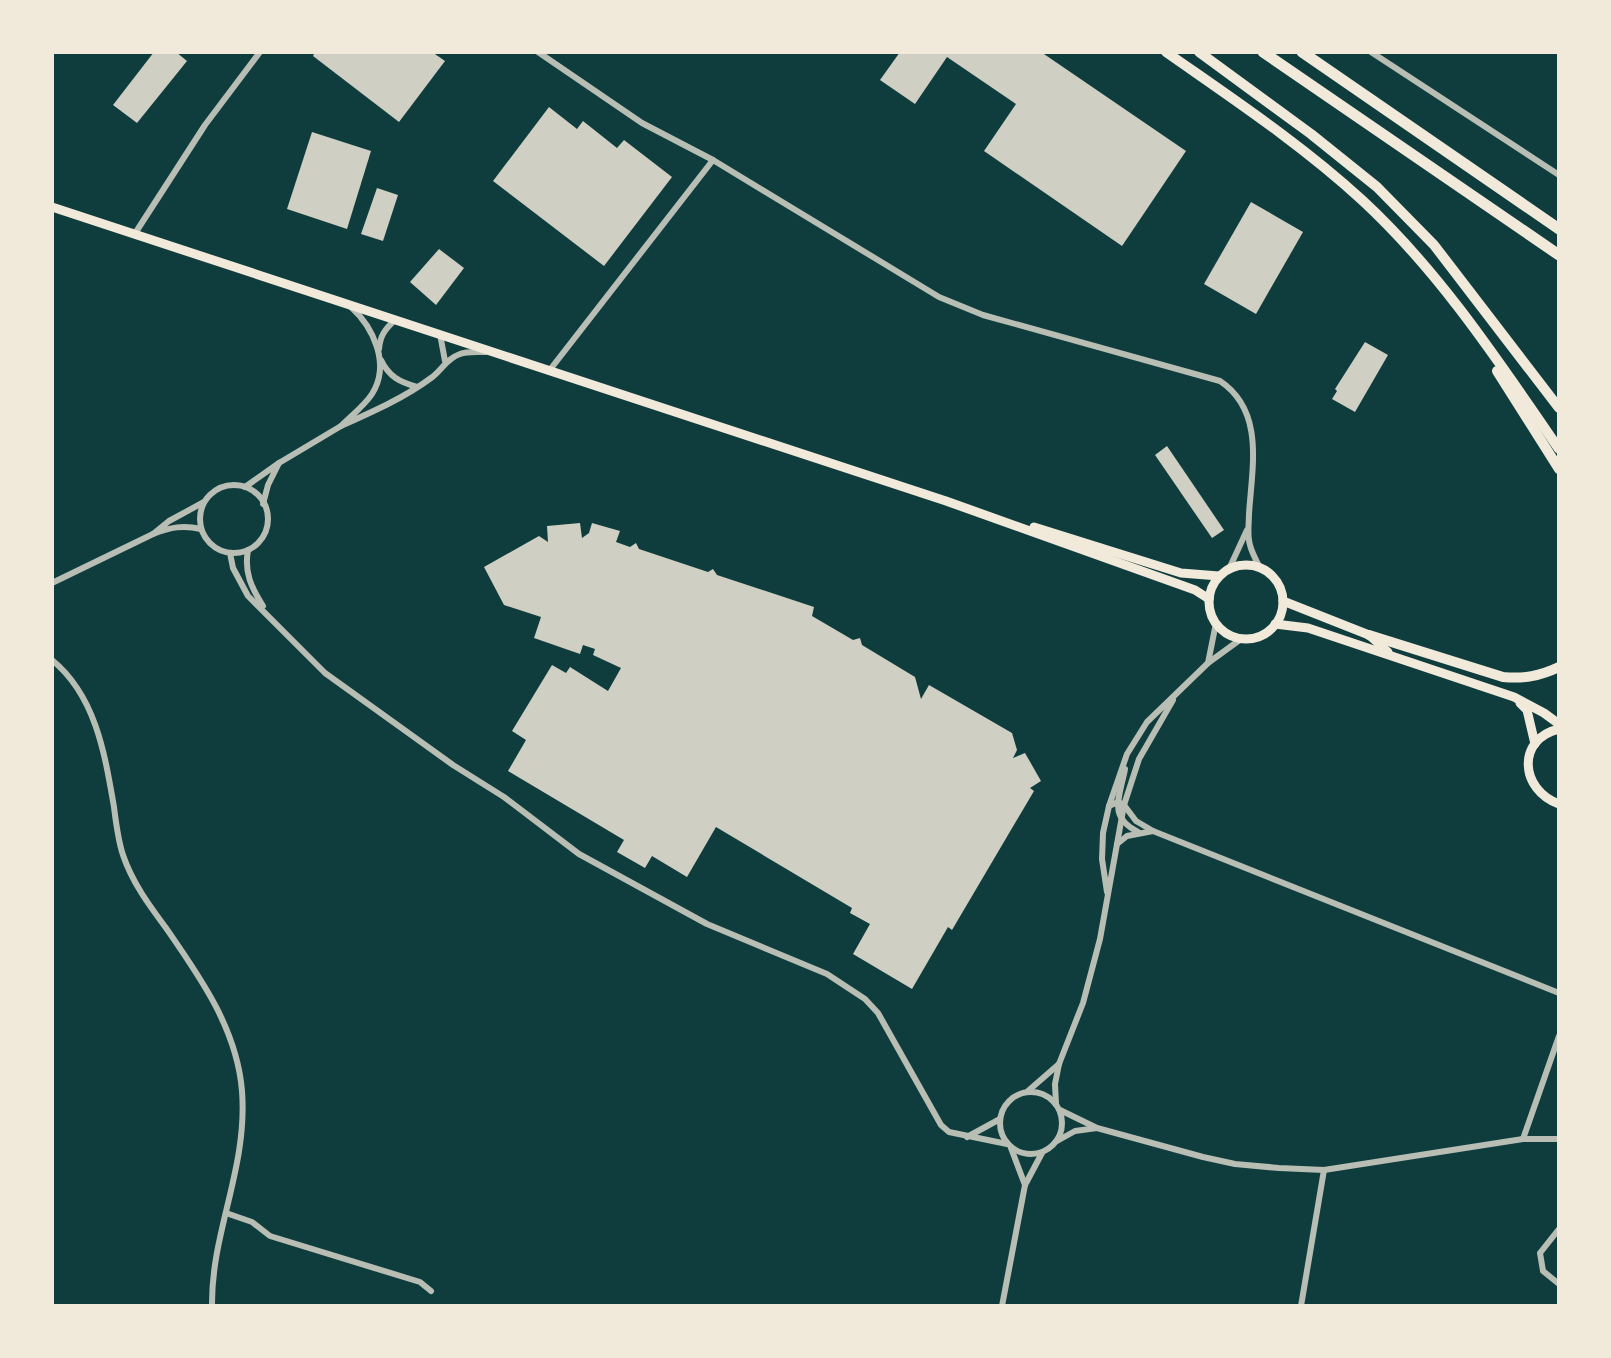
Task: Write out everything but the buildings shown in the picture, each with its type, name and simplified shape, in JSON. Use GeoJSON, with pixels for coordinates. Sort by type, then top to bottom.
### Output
{"type":"FeatureCollection","features":[{"type":"Feature","properties":{"kind":"highway"},"geometry":{"type":"LineString","coordinates":[[1166,52],[1307,152],[1364,202],[1420,261],[1484,339],[1559,449]]}},
{"type":"Feature","properties":{"kind":"highway"},"geometry":{"type":"LineString","coordinates":[[1199,52],[1377,187],[1434,245],[1559,408]]}},
{"type":"Feature","properties":{"kind":"highway"},"geometry":{"type":"LineString","coordinates":[[1263,52],[1559,255]]}},
{"type":"Feature","properties":{"kind":"highway"},"geometry":{"type":"LineString","coordinates":[[1302,52],[1559,229]]}},
{"type":"Feature","properties":{"kind":"highway"},"geometry":{"type":"LineString","coordinates":[[1451,298],[1559,469]]}},
{"type":"Feature","properties":{"kind":"highway"},"geometry":{"type":"LineString","coordinates":[[1369,635],[1503,677],[1521,679],[1559,667]]}},
{"type":"Feature","properties":{"kind":"main road"},"geometry":{"type":"LineString","coordinates":[[52,207],[946,501],[1181,573],[1219,576]]}},
{"type":"Feature","properties":{"kind":"main road"},"geometry":{"type":"LineString","coordinates":[[946,501],[1195,590],[1209,599]]}},
{"type":"Feature","properties":{"kind":"main road"},"geometry":{"type":"LineString","coordinates":[[1239,565],[1260,568],[1276,581],[1283,601],[1281,613],[1275,624],[1260,636],[1241,639],[1222,631],[1216,623],[1209,599],[1219,576],[1229,569],[1239,565]]}},
{"type":"Feature","properties":{"kind":"main road"},"geometry":{"type":"LineString","coordinates":[[1283,601],[1369,635],[1394,656]]}},
{"type":"Feature","properties":{"kind":"main road"},"geometry":{"type":"LineString","coordinates":[[1275,624],[1308,628],[1394,656],[1514,697],[1544,713],[1559,727],[1535,744],[1528,768],[1530,780],[1537,791],[1559,804]]}},
{"type":"Feature","properties":{"kind":"main road"},"geometry":{"type":"LineString","coordinates":[[1514,697],[1527,710],[1535,744]]}},
{"type":"Feature","properties":{"kind":"street"},"geometry":{"type":"LineString","coordinates":[[134,235],[205,125],[260,52]]}},
{"type":"Feature","properties":{"kind":"street"},"geometry":{"type":"LineString","coordinates":[[538,52],[642,123],[713,160],[939,297],[983,315],[1220,381],[1242,402],[1250,418],[1253,439],[1249,541],[1260,568]]}},
{"type":"Feature","properties":{"kind":"street"},"geometry":{"type":"LineString","coordinates":[[1371,52],[1559,175]]}},
{"type":"Feature","properties":{"kind":"street"},"geometry":{"type":"LineString","coordinates":[[549,371],[713,160]]}},
{"type":"Feature","properties":{"kind":"street"},"geometry":{"type":"LineString","coordinates":[[341,426],[373,393],[379,376],[375,337],[366,321],[351,307]]}},
{"type":"Feature","properties":{"kind":"street"},"geometry":{"type":"LineString","coordinates":[[395,320],[380,340],[378,355],[387,373],[417,387]]}},
{"type":"Feature","properties":{"kind":"street"},"geometry":{"type":"LineString","coordinates":[[440,334],[445,361]]}},
{"type":"Feature","properties":{"kind":"street"},"geometry":{"type":"LineString","coordinates":[[245,487],[341,426],[382,408],[435,376],[445,361],[462,353],[493,351]]}},
{"type":"Feature","properties":{"kind":"street"},"geometry":{"type":"LineString","coordinates":[[263,504],[279,463]]}},
{"type":"Feature","properties":{"kind":"street"},"geometry":{"type":"LineString","coordinates":[[224,486],[245,487],[260,497],[263,504],[268,522],[264,535],[248,550],[230,553],[217,549],[201,529],[200,515],[204,502],[212,492],[224,486]]}},
{"type":"Feature","properties":{"kind":"street"},"geometry":{"type":"LineString","coordinates":[[153,534],[169,521],[204,502]]}},
{"type":"Feature","properties":{"kind":"street"},"geometry":{"type":"LineString","coordinates":[[52,583],[171,527],[201,529]]}},
{"type":"Feature","properties":{"kind":"street"},"geometry":{"type":"LineString","coordinates":[[1229,569],[1249,527]]}},
{"type":"Feature","properties":{"kind":"street"},"geometry":{"type":"LineString","coordinates":[[248,550],[245,566],[248,580],[267,613]]}},
{"type":"Feature","properties":{"kind":"street"},"geometry":{"type":"LineString","coordinates":[[230,553],[233,568],[248,596],[325,673],[453,765],[504,797],[579,854],[707,924],[827,974],[853,990],[878,1013],[941,1125],[949,1132],[1009,1146],[1026,1154],[1042,1153]]}},
{"type":"Feature","properties":{"kind":"street"},"geometry":{"type":"LineString","coordinates":[[1208,663],[1216,623]]}},
{"type":"Feature","properties":{"kind":"street"},"geometry":{"type":"LineString","coordinates":[[1107,896],[1102,859],[1109,806],[1127,754],[1147,722],[1208,663],[1241,639]]}},
{"type":"Feature","properties":{"kind":"street"},"geometry":{"type":"LineString","coordinates":[[52,660],[77,686],[91,714],[103,751],[118,839],[136,886],[203,984],[234,1048],[243,1119],[240,1153],[214,1275],[212,1306]]}},
{"type":"Feature","properties":{"kind":"street"},"geometry":{"type":"LineString","coordinates":[[1121,804],[1139,759],[1173,700]]}},
{"type":"Feature","properties":{"kind":"street"},"geometry":{"type":"LineString","coordinates":[[1057,1141],[1062,1126],[1055,1084],[1059,1064],[1091,977],[1120,821],[1127,754]]}},
{"type":"Feature","properties":{"kind":"street"},"geometry":{"type":"LineString","coordinates":[[1109,806],[1121,804]]}},
{"type":"Feature","properties":{"kind":"street"},"geometry":{"type":"LineString","coordinates":[[1121,804],[1136,821],[1153,831],[1559,993]]}},
{"type":"Feature","properties":{"kind":"street"},"geometry":{"type":"LineString","coordinates":[[1120,821],[1138,832]]}},
{"type":"Feature","properties":{"kind":"street"},"geometry":{"type":"LineString","coordinates":[[1116,845],[1127,836],[1153,831]]}},
{"type":"Feature","properties":{"kind":"street"},"geometry":{"type":"LineString","coordinates":[[1523,1139],[1559,1036]]}},
{"type":"Feature","properties":{"kind":"street"},"geometry":{"type":"LineString","coordinates":[[1025,1185],[1001,1132],[1002,1111],[1010,1100],[1028,1091],[1059,1064]]}},
{"type":"Feature","properties":{"kind":"street"},"geometry":{"type":"LineString","coordinates":[[1028,1091],[1044,1094],[1058,1107],[1097,1128],[1235,1164],[1324,1170],[1523,1139],[1559,1139]]}},
{"type":"Feature","properties":{"kind":"street"},"geometry":{"type":"LineString","coordinates":[[967,1137],[1000,1119]]}},
{"type":"Feature","properties":{"kind":"street"},"geometry":{"type":"LineString","coordinates":[[1002,1306],[1025,1185],[1042,1153],[1075,1131],[1097,1128]]}},
{"type":"Feature","properties":{"kind":"street"},"geometry":{"type":"LineString","coordinates":[[1301,1306],[1324,1170]]}},
{"type":"Feature","properties":{"kind":"street"},"geometry":{"type":"LineString","coordinates":[[226,1213],[252,1222],[270,1236],[420,1282],[431,1291]]}},
{"type":"Feature","properties":{"kind":"street"},"geometry":{"type":"LineString","coordinates":[[1559,1229],[1540,1253],[1543,1271],[1559,1284]]}}]}
